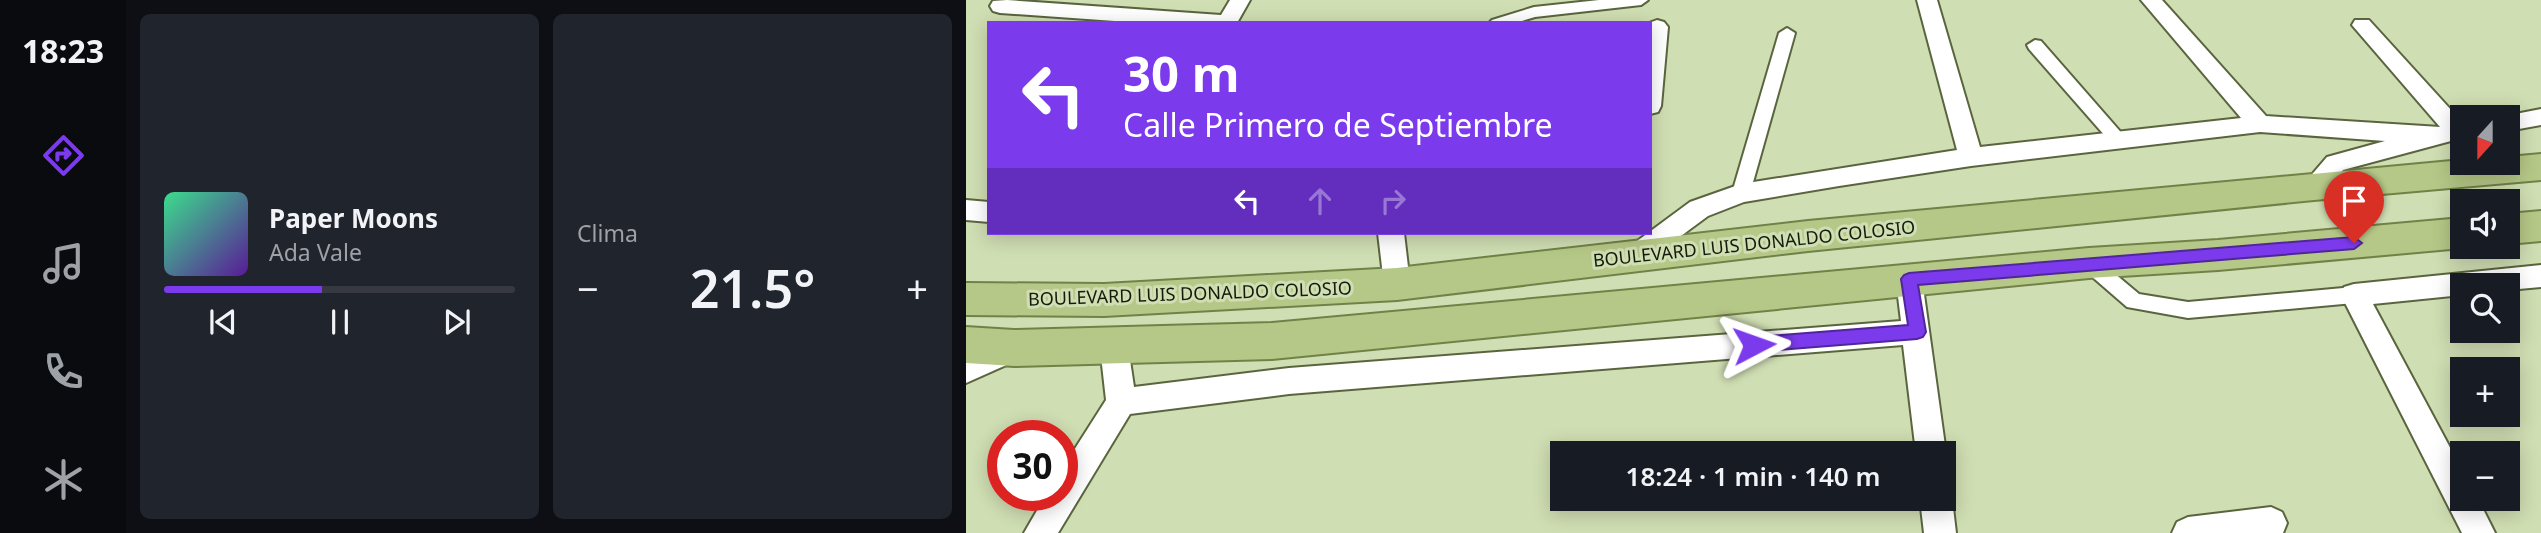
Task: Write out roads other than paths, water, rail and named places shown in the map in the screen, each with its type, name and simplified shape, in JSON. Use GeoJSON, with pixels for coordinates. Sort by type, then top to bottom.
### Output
{"type":"FeatureCollection","features":[{"type":"Feature","properties":{"kind":"highway","name":"BOULEVARD LUIS DONALDO COLOSIO"},"geometry":{"type":"LineString","coordinates":[[966,299],[1104,300],[1396,284],[1639,243],[2541,167]]}},
{"type":"Feature","properties":{"kind":"highway"},"geometry":{"type":"LineString","coordinates":[[2541,177],[2533,178],[2529,186],[2541,199]]}},
{"type":"Feature","properties":{"kind":"highway"},"geometry":{"type":"LineString","coordinates":[[2187,198],[2216,206],[2417,194],[2434,199],[2446,214],[2444,224],[2234,241],[2218,255]]}},
{"type":"Feature","properties":{"kind":"highway"},"geometry":{"type":"LineString","coordinates":[[2520,228],[2541,226]]}},
{"type":"Feature","properties":{"kind":"highway"},"geometry":{"type":"LineString","coordinates":[[966,345],[1014,348],[1114,347],[1301,338],[1909,279],[2450,234]]}},
{"type":"Feature","properties":{"kind":"street"},"geometry":{"type":"LineString","coordinates":[[1228,21],[1240,0]]}},
{"type":"Feature","properties":{"kind":"street"},"geometry":{"type":"LineString","coordinates":[[1504,21],[1534,12],[1641,0]]}},
{"type":"Feature","properties":{"kind":"street"},"geometry":{"type":"LineString","coordinates":[[1927,0],[1971,157]]}},
{"type":"Feature","properties":{"kind":"street"},"geometry":{"type":"LineString","coordinates":[[2151,0],[2260,124]]}},
{"type":"Feature","properties":{"kind":"street"},"geometry":{"type":"LineString","coordinates":[[1000,6],[1213,21]]}},
{"type":"Feature","properties":{"kind":"street"},"geometry":{"type":"LineString","coordinates":[[2362,25],[2450,120]]}},
{"type":"Feature","properties":{"kind":"street"},"geometry":{"type":"LineString","coordinates":[[1652,83],[1657,27]]}},
{"type":"Feature","properties":{"kind":"street"},"geometry":{"type":"LineString","coordinates":[[1741,192],[1787,33]]}},
{"type":"Feature","properties":{"kind":"street"},"geometry":{"type":"LineString","coordinates":[[2035,45],[2119,141]]}},
{"type":"Feature","properties":{"kind":"street"},"geometry":{"type":"LineString","coordinates":[[2520,120],[2541,117]]}},
{"type":"Feature","properties":{"kind":"street"},"geometry":{"type":"LineString","coordinates":[[1639,243],[1699,209],[1741,192],[1971,157],[2260,124],[2430,136]]}},
{"type":"Feature","properties":{"kind":"street"},"geometry":{"type":"LineString","coordinates":[[2314,186],[2335,163],[2450,132]]}},
{"type":"Feature","properties":{"kind":"street"},"geometry":{"type":"LineString","coordinates":[[966,210],[987,212]]}},
{"type":"Feature","properties":{"kind":"street"},"geometry":{"type":"LineString","coordinates":[[1391,235],[1396,284]]}},
{"type":"Feature","properties":{"kind":"street"},"geometry":{"type":"LineString","coordinates":[[2089,263],[2134,301],[2188,310],[2541,276]]}},
{"type":"Feature","properties":{"kind":"street"},"geometry":{"type":"LineString","coordinates":[[1909,279],[1930,441]]}},
{"type":"Feature","properties":{"kind":"street"},"geometry":{"type":"LineString","coordinates":[[2354,295],[2479,533]]}},
{"type":"Feature","properties":{"kind":"street"},"geometry":{"type":"LineString","coordinates":[[1121,402],[1290,381],[1917,332]]}},
{"type":"Feature","properties":{"kind":"street"},"geometry":{"type":"LineString","coordinates":[[1290,381],[1301,338]]}},
{"type":"Feature","properties":{"kind":"street"},"geometry":{"type":"LineString","coordinates":[[1040,533],[1121,402],[1114,347]]}},
{"type":"Feature","properties":{"kind":"street"},"geometry":{"type":"LineString","coordinates":[[966,370],[1014,348]]}},
{"type":"Feature","properties":{"kind":"street"},"geometry":{"type":"LineString","coordinates":[[1937,511],[1940,533]]}},
{"type":"Feature","properties":{"kind":"street"},"geometry":{"type":"LineString","coordinates":[[2188,533],[2271,523]]}}]}
